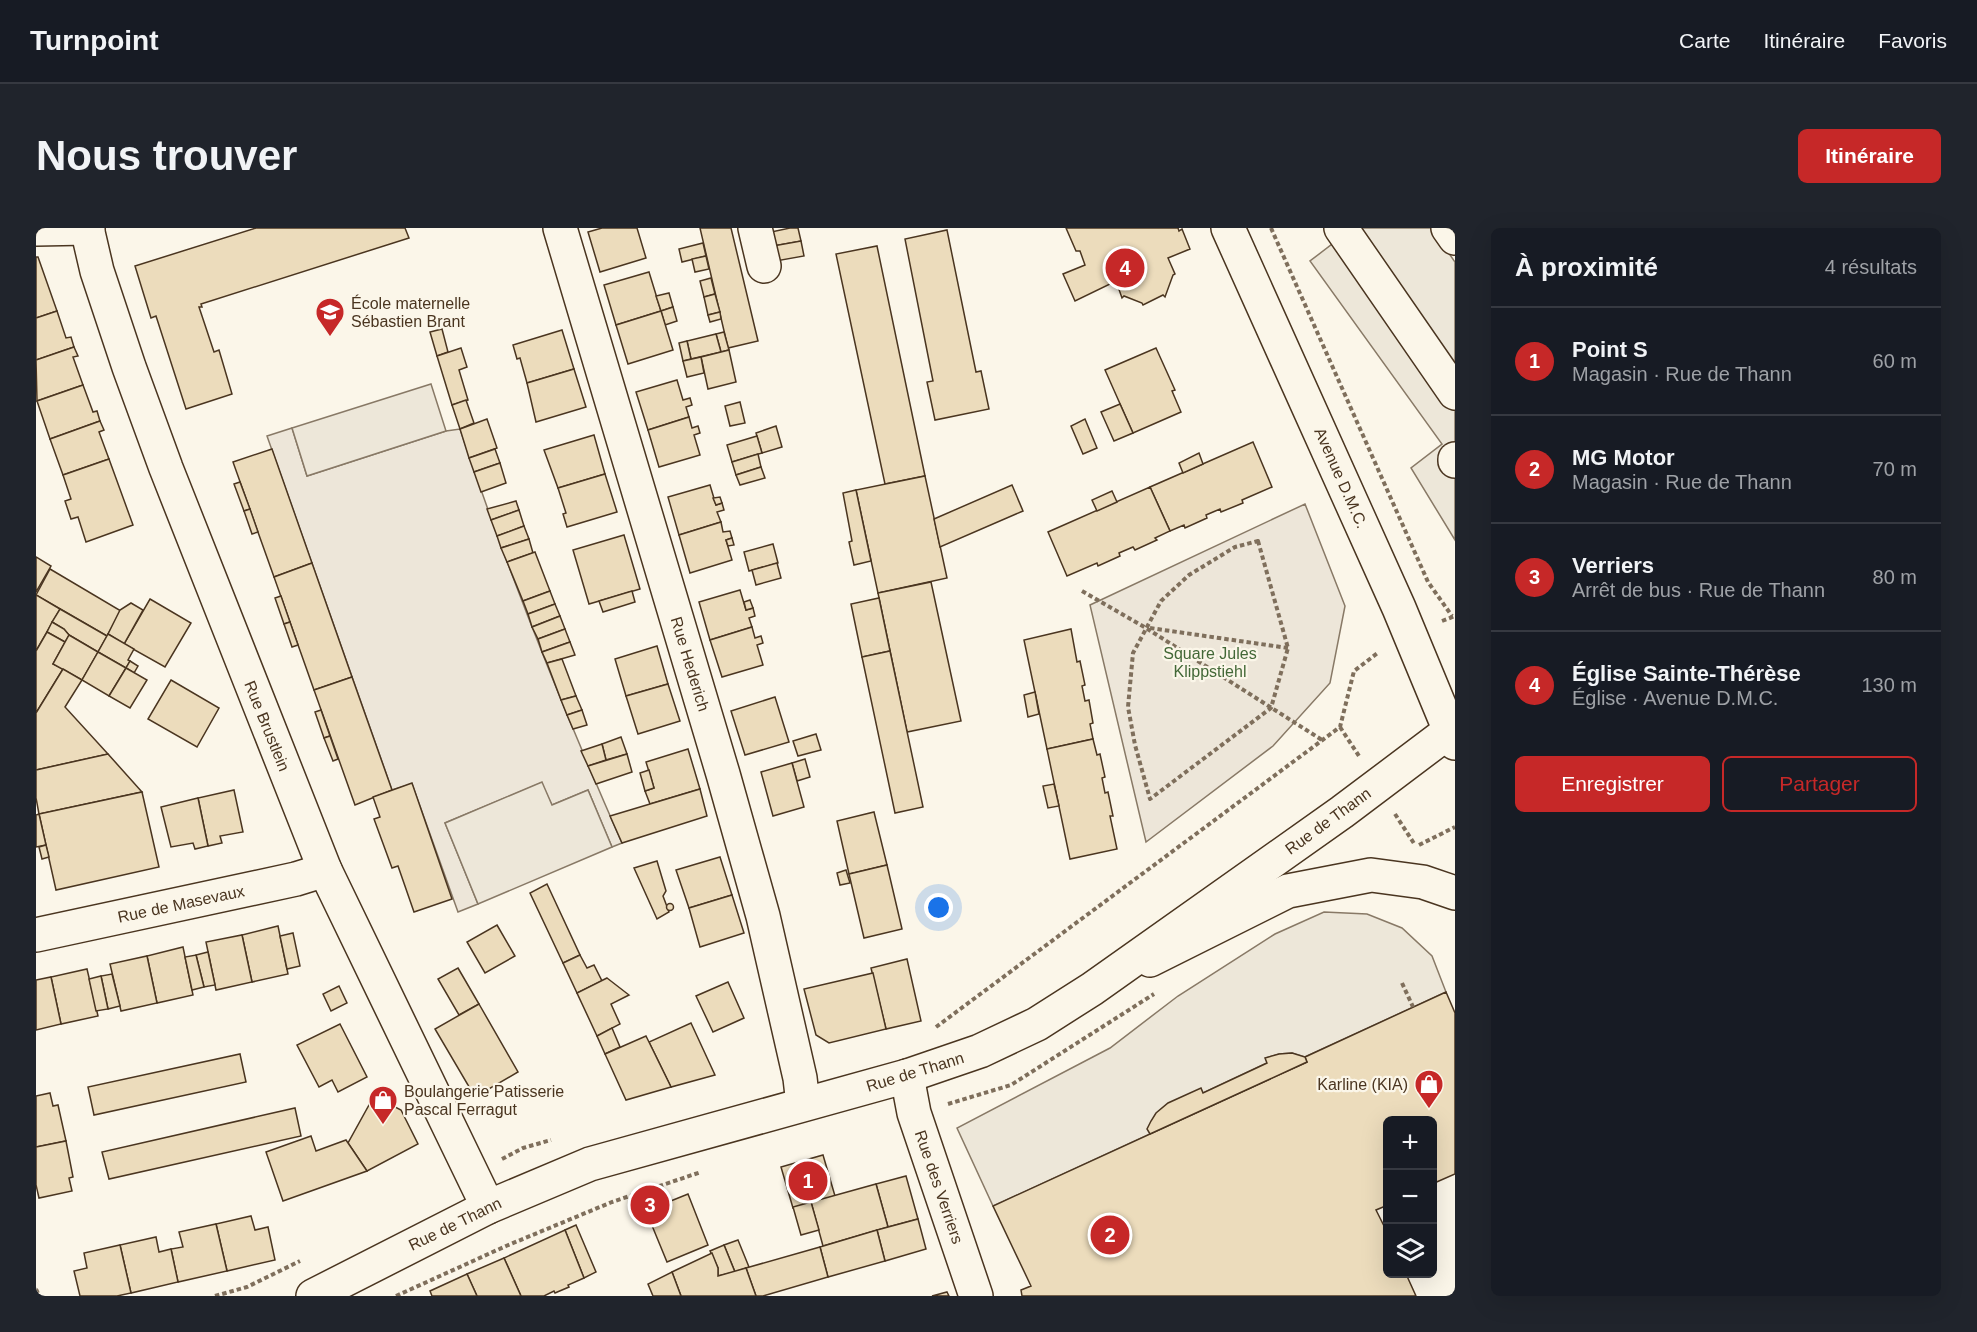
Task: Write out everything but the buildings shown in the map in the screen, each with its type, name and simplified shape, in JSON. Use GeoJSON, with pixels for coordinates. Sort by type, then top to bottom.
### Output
{"type":"FeatureCollection","features":[{"type":"Feature","properties":{"kind":"street"},"geometry":{"type":"LineString","coordinates":[[36,229],[88,228]]}},
{"type":"Feature","properties":{"kind":"street","name":"Rue Brustlein"},"geometry":{"type":"LineString","coordinates":[[88,228],[97,271],[166,468],[325,870],[488,1207]]}},
{"type":"Feature","properties":{"kind":"street","name":"Rue Hederich"},"geometry":{"type":"LineString","coordinates":[[560,228],[720,762],[760,905],[800,1078],[803,1104]]}},
{"type":"Feature","properties":{"kind":"street"},"geometry":{"type":"LineString","coordinates":[[755,228],[764,266]]}},
{"type":"Feature","properties":{"kind":"street","name":"Avenue D.M.C."},"geometry":{"type":"LineString","coordinates":[[1228,228],[1453,733]]}},
{"type":"Feature","properties":{"kind":"street"},"geometry":{"type":"LineString","coordinates":[[1341,228],[1455,393]]}},
{"type":"Feature","properties":{"kind":"street"},"geometry":{"type":"LineString","coordinates":[[1448,228],[1455,238]]}},
{"type":"Feature","properties":{"kind":"street","name":"Rue de Thann"},"geometry":{"type":"LineString","coordinates":[[313,1296],[488,1207],[590,1164],[907,1076],[980,1051],[1036,1024],[1092,989],[1453,733]]}},
{"type":"Feature","properties":{"kind":"street","name":"Rue de Masevaux"},"geometry":{"type":"LineString","coordinates":[[36,935],[296,879],[325,870]]}},
{"type":"Feature","properties":{"kind":"street"},"geometry":{"type":"LineString","coordinates":[[1092,989],[1288,891],[1371,875],[1423,882],[1455,893]]}},
{"type":"Feature","properties":{"kind":"street","name":"Rue des Verriers"},"geometry":{"type":"LineString","coordinates":[[907,1076],[915,1113],[976,1296]]}},
{"type":"Feature","properties":{"kind":"path"},"geometry":{"type":"LineString","coordinates":[[1271,228],[1428,582],[1452,616],[1455,616]]}},
{"type":"Feature","properties":{"kind":"path"},"geometry":{"type":"LineString","coordinates":[[1258,541],[1288,648],[1271,708],[1150,798],[1135,745],[1128,706],[1133,653],[1146,628],[1161,601],[1189,575],[1235,547],[1258,541]]}},
{"type":"Feature","properties":{"kind":"path"},"geometry":{"type":"LineString","coordinates":[[1082,591],[1146,628],[1322,740]]}},
{"type":"Feature","properties":{"kind":"path"},"geometry":{"type":"LineString","coordinates":[[1146,628],[1288,648]]}},
{"type":"Feature","properties":{"kind":"path"},"geometry":{"type":"LineString","coordinates":[[1340,727],[1354,671],[1377,653],[1413,639]]}},
{"type":"Feature","properties":{"kind":"path"},"geometry":{"type":"LineString","coordinates":[[1416,847],[1455,827]]}},
{"type":"Feature","properties":{"kind":"path"},"geometry":{"type":"LineString","coordinates":[[1402,983],[1413,1007]]}},
{"type":"Feature","properties":{"kind":"path"},"geometry":{"type":"LineString","coordinates":[[36,1289],[39,1296]]}},
{"type":"Feature","properties":{"kind":"green space"},"geometry":{"type":"Polygon","coordinates":[[[292,428],[307,476],[446,431],[460,429],[536,638],[622,843],[612,847],[588,790],[552,805],[541,783],[445,823],[478,904],[458,912],[412,784],[392,790],[267,436],[292,428]]]}},
{"type":"Feature","properties":{"kind":"green space","name":"Square Jules Klippstiehl"},"geometry":{"type":"Polygon","coordinates":[[[1305,504],[1345,606],[1330,683],[1273,746],[1146,842],[1090,605],[1305,504]]]}},
{"type":"Feature","properties":{"kind":"shaded area"},"geometry":{"type":"Polygon","coordinates":[[[1353,228],[1431,228],[1455,262],[1455,540],[1411,468],[1442,444],[1310,261],[1353,228]]]}},
{"type":"Feature","properties":{"kind":"shaded area"},"geometry":{"type":"Polygon","coordinates":[[[431,384],[446,431],[307,476],[292,428],[431,384]]]}},
{"type":"Feature","properties":{"kind":"shaded area"},"geometry":{"type":"Polygon","coordinates":[[[542,782],[552,805],[588,790],[612,847],[478,904],[445,823],[542,782]]]}},
{"type":"Feature","properties":{"kind":"shaded area"},"geometry":{"type":"Polygon","coordinates":[[[1324,912],[1367,914],[1402,928],[1432,956],[1446,992],[1305,1057],[1292,1053],[1266,1058],[1267,1063],[1203,1093],[1201,1089],[1150,1134],[993,1206],[957,1128],[1110,1048],[1178,996],[1275,934],[1324,912]]]}},
{"type":"Feature","properties":{"kind":"place","name":"Église Sainte-Thérèse"},"geometry":{"type":"Point","coordinates":[1125,268]}},
{"type":"Feature","properties":{"kind":"place","name":"École maternelle Sébastien Brant"},"geometry":{"type":"Point","coordinates":[330,338]}},
{"type":"Feature","properties":{"kind":"place","name":"Karline (KIA)"},"geometry":{"type":"Point","coordinates":[1429,1110]}},
{"type":"Feature","properties":{"kind":"place","name":"Boulangerie Patisserie Pascal Ferragut"},"geometry":{"type":"Point","coordinates":[383,1126]}},
{"type":"Feature","properties":{"kind":"place","name":"Point S"},"geometry":{"type":"Point","coordinates":[808,1181]}},
{"type":"Feature","properties":{"kind":"place","name":"Verriers"},"geometry":{"type":"Point","coordinates":[650,1205]}},
{"type":"Feature","properties":{"kind":"place","name":"MG Motor"},"geometry":{"type":"Point","coordinates":[1110,1235]}}]}
